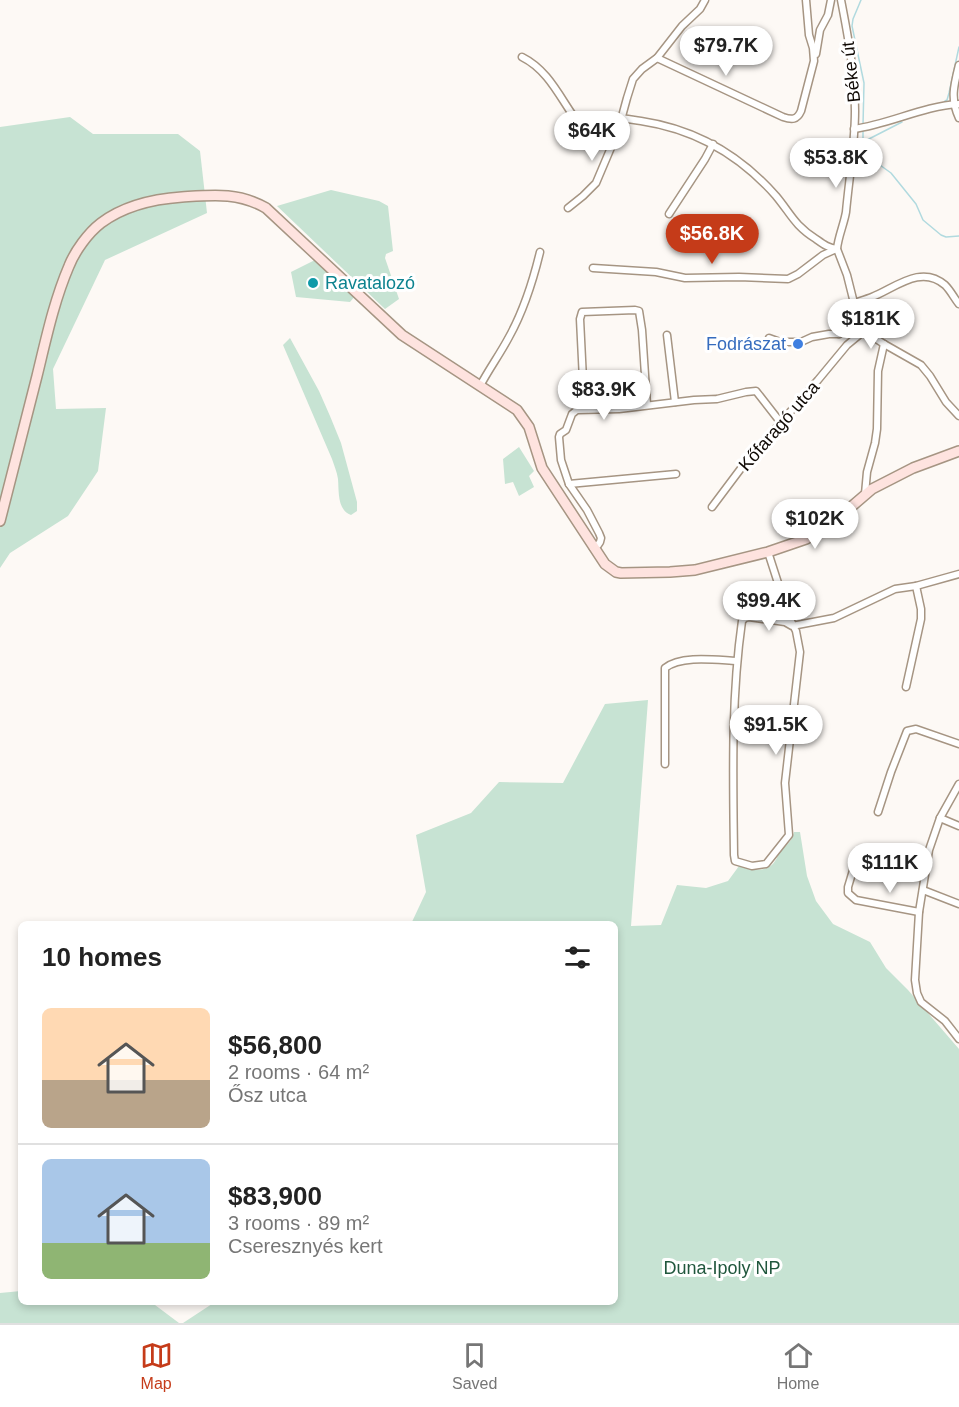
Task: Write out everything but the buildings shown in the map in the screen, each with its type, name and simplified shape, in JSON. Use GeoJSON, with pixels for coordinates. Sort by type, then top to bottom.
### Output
{"type":"FeatureCollection","features":[{"type":"Feature","properties":{"kind":"main road"},"geometry":{"type":"LineString","coordinates":[[0,521],[58,297],[70,264],[84,242],[100,224],[121,211],[158,199],[195,196],[233,196],[253,201],[266,208],[402,335],[517,410],[529,427],[542,468],[593,548],[605,564],[616,572],[696,570],[768,552],[806,539],[823,530],[872,489],[913,468],[959,451]]}},
{"type":"Feature","properties":{"kind":"street"},"geometry":{"type":"LineString","coordinates":[[568,208],[596,183],[614,143],[633,79],[657,58],[682,26],[700,9],[705,0]]}},
{"type":"Feature","properties":{"kind":"street"},"geometry":{"type":"LineString","coordinates":[[806,0],[814,61]]}},
{"type":"Feature","properties":{"kind":"street"},"geometry":{"type":"LineString","coordinates":[[657,58],[783,117],[794,119],[801,111],[820,30],[828,15],[831,0]]}},
{"type":"Feature","properties":{"kind":"street","name":"Béke út"},"geometry":{"type":"LineString","coordinates":[[837,249],[846,212],[857,129],[854,79],[841,0]]}},
{"type":"Feature","properties":{"kind":"street"},"geometry":{"type":"LineString","coordinates":[[522,57],[543,72],[583,129],[609,119],[622,118],[667,126],[713,144],[745,166],[764,183],[807,234],[837,249]]}},
{"type":"Feature","properties":{"kind":"street"},"geometry":{"type":"LineString","coordinates":[[959,65],[953,93],[959,118]]}},
{"type":"Feature","properties":{"kind":"street"},"geometry":{"type":"LineString","coordinates":[[857,129],[956,104]]}},
{"type":"Feature","properties":{"kind":"street"},"geometry":{"type":"LineString","coordinates":[[669,214],[713,144]]}},
{"type":"Feature","properties":{"kind":"street"},"geometry":{"type":"LineString","coordinates":[[593,268],[656,272],[685,278],[788,279],[823,255],[837,249]]}},
{"type":"Feature","properties":{"kind":"street"},"geometry":{"type":"LineString","coordinates":[[837,249],[847,275],[857,320],[864,331],[927,371],[939,393],[959,416]]}},
{"type":"Feature","properties":{"kind":"street"},"geometry":{"type":"LineString","coordinates":[[480,386],[510,336],[524,305],[540,252]]}},
{"type":"Feature","properties":{"kind":"street"},"geometry":{"type":"LineString","coordinates":[[854,303],[871,298],[909,279],[925,276],[945,285],[959,304]]}},
{"type":"Feature","properties":{"kind":"street"},"geometry":{"type":"LineString","coordinates":[[589,409],[584,400],[580,319],[582,312],[639,311],[647,405]]}},
{"type":"Feature","properties":{"kind":"street"},"geometry":{"type":"LineString","coordinates":[[769,338],[780,342],[801,342],[829,334],[839,334],[857,320]]}},
{"type":"Feature","properties":{"kind":"street","name":"Kőfaragó utca"},"geometry":{"type":"LineString","coordinates":[[712,507],[742,467],[847,345],[864,331]]}},
{"type":"Feature","properties":{"kind":"street"},"geometry":{"type":"LineString","coordinates":[[839,334],[847,345]]}},
{"type":"Feature","properties":{"kind":"street"},"geometry":{"type":"LineString","coordinates":[[667,335],[675,402]]}},
{"type":"Feature","properties":{"kind":"street"},"geometry":{"type":"LineString","coordinates":[[865,494],[867,472],[877,429],[878,371],[884,344]]}},
{"type":"Feature","properties":{"kind":"street"},"geometry":{"type":"LineString","coordinates":[[593,548],[598,545],[601,538],[587,510],[569,484],[561,460],[559,436],[566,430],[577,410],[619,409],[717,399],[756,391],[781,423]]}},
{"type":"Feature","properties":{"kind":"street"},"geometry":{"type":"LineString","coordinates":[[569,484],[676,474]]}},
{"type":"Feature","properties":{"kind":"street"},"geometry":{"type":"LineString","coordinates":[[768,552],[792,626],[796,631],[800,652],[785,783],[789,835],[766,864],[752,866],[735,861],[734,855],[733,758],[736,661],[742,621],[749,617],[778,621],[792,626],[834,618],[895,589],[916,586],[959,574]]}},
{"type":"Feature","properties":{"kind":"street"},"geometry":{"type":"LineString","coordinates":[[906,687],[921,619],[916,586]]}},
{"type":"Feature","properties":{"kind":"street"},"geometry":{"type":"LineString","coordinates":[[665,764],[665,668],[674,662],[690,660],[736,661]]}},
{"type":"Feature","properties":{"kind":"street"},"geometry":{"type":"LineString","coordinates":[[878,812],[907,731],[916,729],[959,744]]}},
{"type":"Feature","properties":{"kind":"street"},"geometry":{"type":"LineString","coordinates":[[959,783],[940,818],[924,872],[915,980],[916,993],[921,1002],[945,1021],[959,1039]]}},
{"type":"Feature","properties":{"kind":"street"},"geometry":{"type":"LineString","coordinates":[[940,818],[959,826]]}},
{"type":"Feature","properties":{"kind":"street"},"geometry":{"type":"LineString","coordinates":[[857,857],[848,887],[848,893],[851,896],[856,900],[919,912]]}},
{"type":"Feature","properties":{"kind":"street"},"geometry":{"type":"LineString","coordinates":[[923,890],[959,904]]}},
{"type":"Feature","properties":{"kind":"green space"},"geometry":{"type":"Polygon","coordinates":[[[70,117],[93,134],[178,134],[200,151],[207,213],[105,260],[53,369],[56,409],[106,408],[98,471],[68,516],[10,553],[0,568],[0,127],[70,117]]]}},
{"type":"Feature","properties":{"kind":"green space"},"geometry":{"type":"Polygon","coordinates":[[[331,190],[379,201],[388,206],[393,251],[386,254],[385,258],[399,299],[385,309],[277,206],[331,190]]]}},
{"type":"Feature","properties":{"kind":"green space"},"geometry":{"type":"Polygon","coordinates":[[[317,259],[355,296],[350,302],[296,297],[291,272],[317,259]]]}},
{"type":"Feature","properties":{"kind":"green space"},"geometry":{"type":"Polygon","coordinates":[[[290,338],[319,391],[341,443],[357,502],[357,511],[351,515],[346,513],[341,505],[338,476],[332,459],[283,345],[290,338]]]}},
{"type":"Feature","properties":{"kind":"green space"},"geometry":{"type":"Polygon","coordinates":[[[519,447],[534,471],[529,476],[534,487],[519,496],[513,482],[505,484],[503,459],[519,447]]]}},
{"type":"Feature","properties":{"kind":"green space","name":"Duna-Ipoly NP"},"geometry":{"type":"Polygon","coordinates":[[[648,700],[631,926],[661,925],[677,885],[706,888],[728,881],[739,866],[759,870],[768,868],[790,841],[794,832],[800,832],[807,876],[816,901],[833,924],[870,942],[886,968],[959,1049],[959,1323],[183,1323],[210,1305],[618,1305],[618,921],[412,921],[426,892],[416,835],[471,813],[499,782],[563,783],[605,704],[648,700]]]}},
{"type":"Feature","properties":{"kind":"green space"},"geometry":{"type":"Polygon","coordinates":[[[18,1291],[18,1305],[155,1305],[179,1323],[0,1323],[0,1293],[18,1291]]]}},
{"type":"Feature","properties":{"kind":"waterway"},"geometry":{"type":"LineString","coordinates":[[861,0],[852,26],[864,83],[863,125]]}},
{"type":"Feature","properties":{"kind":"waterway"},"geometry":{"type":"LineString","coordinates":[[945,101],[949,93],[959,47]]}},
{"type":"Feature","properties":{"kind":"waterway"},"geometry":{"type":"LineString","coordinates":[[863,142],[902,122]]}},
{"type":"Feature","properties":{"kind":"waterway"},"geometry":{"type":"LineString","coordinates":[[863,130],[863,148],[866,155],[891,173],[916,204],[923,220],[941,235],[959,236]]}},
{"type":"Feature","properties":{"kind":"place","name":"Ravatalozó"},"geometry":{"type":"Point","coordinates":[313,283]}},
{"type":"Feature","properties":{"kind":"place","name":"Fodrászat"},"geometry":{"type":"Point","coordinates":[798,344]}}]}
